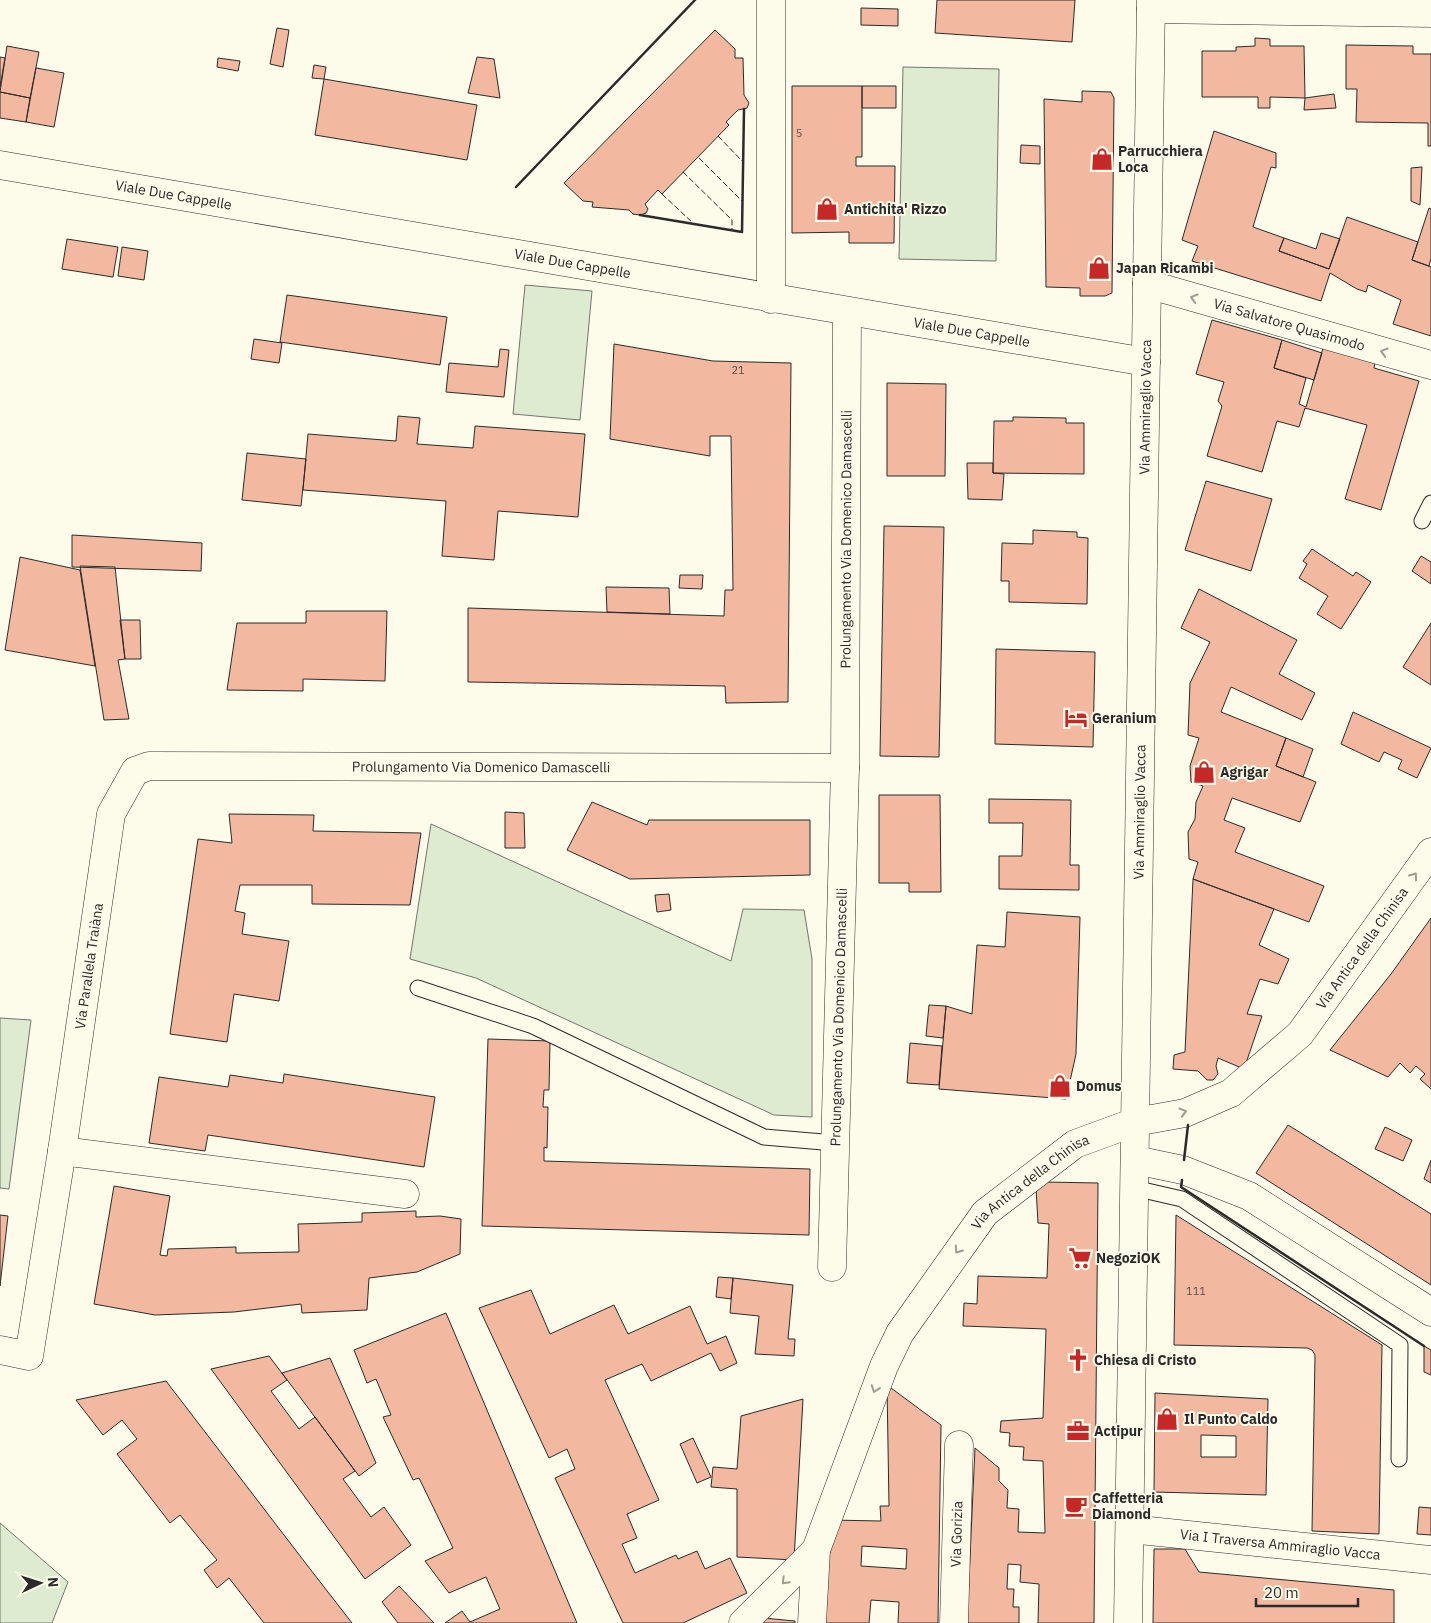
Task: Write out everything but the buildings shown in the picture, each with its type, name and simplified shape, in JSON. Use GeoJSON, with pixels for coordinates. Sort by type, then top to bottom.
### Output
{"type":"FeatureCollection","features":[{"type":"Feature","properties":{"kind":"street"},"geometry":{"type":"LineString","coordinates":[[771,0],[771,299]]}},
{"type":"Feature","properties":{"kind":"street"},"geometry":{"type":"LineString","coordinates":[[1151,5],[1431,13]]}},
{"type":"Feature","properties":{"kind":"street","name":"Via Ammiraglio Vacca"},"geometry":{"type":"LineString","coordinates":[[1128,1623],[1151,5]]}},
{"type":"Feature","properties":{"kind":"street","name":"Viale Due Cappelle"},"geometry":{"type":"LineString","coordinates":[[0,165],[1146,362]]}},
{"type":"Feature","properties":{"kind":"street","name":"Via Salvatore Quasimodo"},"geometry":{"type":"LineString","coordinates":[[1147,284],[1431,365]]}},
{"type":"Feature","properties":{"kind":"street","name":"Prolungamento Via Domenico Damascelli"},"geometry":{"type":"LineString","coordinates":[[832,1267],[845,768],[847,312]]}},
{"type":"Feature","properties":{"kind":"street","name":"Prolungamento Via Domenico Damascelli"},"geometry":{"type":"LineString","coordinates":[[128,786],[135,771],[149,766],[845,768]]}},
{"type":"Feature","properties":{"kind":"street","name":"Via Parallela Traiàna"},"geometry":{"type":"LineString","coordinates":[[0,1350],[28,1356],[62,1151],[111,814],[118,798],[128,786]]}},
{"type":"Feature","properties":{"kind":"street","name":"Via Antica della Chinisa"},"geometry":{"type":"LineString","coordinates":[[743,1623],[816,1550],[884,1366],[900,1333],[985,1213],[1075,1144],[1135,1122],[1184,1113],[1231,1093],[1300,1034],[1431,852]]}},
{"type":"Feature","properties":{"kind":"street"},"geometry":{"type":"LineString","coordinates":[[62,1151],[405,1194]]}},
{"type":"Feature","properties":{"kind":"street"},"geometry":{"type":"LineString","coordinates":[[1135,1160],[1183,1170],[1249,1196],[1431,1312]]}},
{"type":"Feature","properties":{"kind":"street","name":"Via Gorizia"},"geometry":{"type":"LineString","coordinates":[[954,1623],[959,1445]]}},
{"type":"Feature","properties":{"kind":"street","name":"Via I Traversa Ammiraglio Vacca"},"geometry":{"type":"LineString","coordinates":[[1130,1529],[1431,1560]]}},
{"type":"Feature","properties":{"kind":"street"},"geometry":{"type":"LineString","coordinates":[[812,1623],[816,1550]]}},
{"type":"Feature","properties":{"kind":"lane"},"geometry":{"type":"LineString","coordinates":[[1422,520],[1431,503]]}},
{"type":"Feature","properties":{"kind":"lane"},"geometry":{"type":"LineString","coordinates":[[418,988],[533,1026],[764,1137],[835,1143]]}},
{"type":"Feature","properties":{"kind":"lane"},"geometry":{"type":"LineString","coordinates":[[1134,1188],[1182,1198],[1400,1345],[1399,1460]]}},
{"type":"Feature","properties":{"kind":"green space"},"geometry":{"type":"Polygon","coordinates":[[[903,67],[999,69],[996,261],[899,259],[903,67]]]}},
{"type":"Feature","properties":{"kind":"green space"},"geometry":{"type":"Polygon","coordinates":[[[525,285],[592,291],[580,420],[513,414],[525,285]]]}},
{"type":"Feature","properties":{"kind":"green space"},"geometry":{"type":"Polygon","coordinates":[[[431,824],[731,961],[743,909],[804,910],[812,959],[812,1117],[774,1115],[476,978],[410,959],[431,824]]]}},
{"type":"Feature","properties":{"kind":"green space"},"geometry":{"type":"Polygon","coordinates":[[[0,1018],[31,1020],[9,1189],[0,1188],[0,1018]]]}},
{"type":"Feature","properties":{"kind":"green space"},"geometry":{"type":"Polygon","coordinates":[[[0,1523],[68,1582],[52,1623],[0,1623],[0,1523]]]}},
{"type":"Feature","properties":{"kind":"fence"},"geometry":{"type":"LineString","coordinates":[[718,136],[743,162]]}},
{"type":"Feature","properties":{"kind":"fence"},"geometry":{"type":"LineString","coordinates":[[699,158],[743,202]]}},
{"type":"Feature","properties":{"kind":"fence"},"geometry":{"type":"LineString","coordinates":[[683,172],[732,220],[732,230]]}},
{"type":"Feature","properties":{"kind":"fence"},"geometry":{"type":"LineString","coordinates":[[662,194],[694,224]]}},
{"type":"Feature","properties":{"kind":"wall"},"geometry":{"type":"LineString","coordinates":[[516,187],[695,0]]}},
{"type":"Feature","properties":{"kind":"wall"},"geometry":{"type":"LineString","coordinates":[[640,215],[742,232],[744,109]]}},
{"type":"Feature","properties":{"kind":"wall"},"geometry":{"type":"LineString","coordinates":[[1184,1160],[1188,1125]]}},
{"type":"Feature","properties":{"kind":"wall"},"geometry":{"type":"LineString","coordinates":[[1182,1180],[1181,1187],[1424,1346]]}},
{"type":"Feature","properties":{"kind":"place","name":"Parrucchiera Loca"},"geometry":{"type":"Point","coordinates":[1102,159]}},
{"type":"Feature","properties":{"kind":"place","name":"Antichita' Rizzo"},"geometry":{"type":"Point","coordinates":[827,209]}},
{"type":"Feature","properties":{"kind":"place","name":"Japan Ricambi"},"geometry":{"type":"Point","coordinates":[1099,268]}},
{"type":"Feature","properties":{"kind":"place","name":"Geranium"},"geometry":{"type":"Point","coordinates":[1076,718]}},
{"type":"Feature","properties":{"kind":"place","name":"Agrigar"},"geometry":{"type":"Point","coordinates":[1204,772]}},
{"type":"Feature","properties":{"kind":"place","name":"Domus"},"geometry":{"type":"Point","coordinates":[1060,1086]}},
{"type":"Feature","properties":{"kind":"place","name":"NegoziOK"},"geometry":{"type":"Point","coordinates":[1080,1258]}},
{"type":"Feature","properties":{"kind":"place","name":"Chiesa di Cristo"},"geometry":{"type":"Point","coordinates":[1078,1360]}},
{"type":"Feature","properties":{"kind":"place","name":"Il Punto Caldo"},"geometry":{"type":"Point","coordinates":[1167,1419]}},
{"type":"Feature","properties":{"kind":"place","name":"Actipur"},"geometry":{"type":"Point","coordinates":[1078,1431]}},
{"type":"Feature","properties":{"kind":"place","name":"Caffetteria Diamond"},"geometry":{"type":"Point","coordinates":[1076,1506]}}]}
